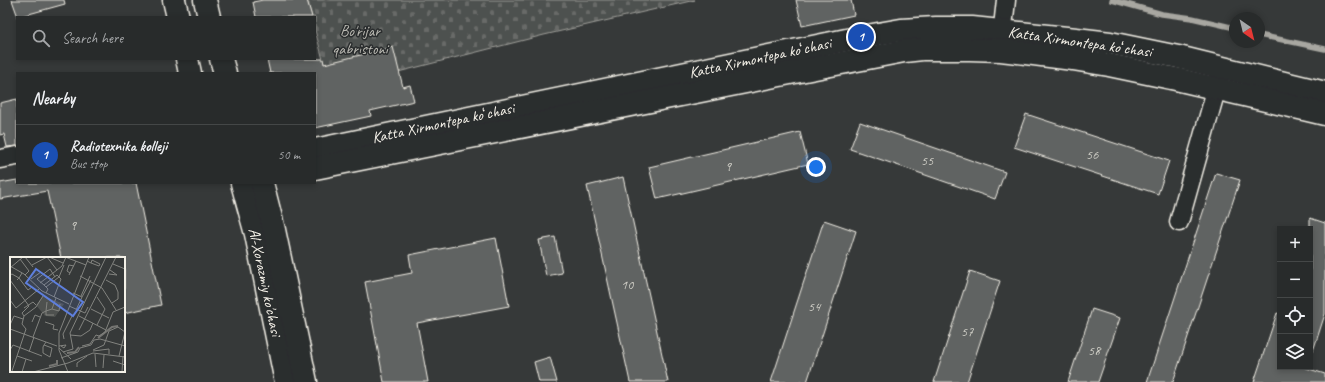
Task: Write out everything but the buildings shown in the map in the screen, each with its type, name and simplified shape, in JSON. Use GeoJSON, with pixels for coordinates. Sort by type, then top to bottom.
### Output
{"type":"FeatureCollection","features":[{"type":"Feature","properties":{"kind":"main road"},"geometry":{"type":"LineString","coordinates":[[174,0],[178,16]]}},
{"type":"Feature","properties":{"kind":"main road"},"geometry":{"type":"LineString","coordinates":[[205,0],[209,16]]}},
{"type":"Feature","properties":{"kind":"main road","name":"Katta Xirmontepa koʻchasi"},"geometry":{"type":"LineString","coordinates":[[316,150],[861,37],[900,30],[936,28],[972,28],[1002,41],[1073,59],[1102,64],[1325,114]]}},
{"type":"Feature","properties":{"kind":"main road","name":"Katta Xirmontepa koʻchasi"},"geometry":{"type":"LineString","coordinates":[[316,168],[807,69],[904,51],[947,49],[1002,41],[1076,38],[1178,57],[1325,93]]}},
{"type":"Feature","properties":{"kind":"main road"},"geometry":{"type":"LineString","coordinates":[[187,60],[190,72]]}},
{"type":"Feature","properties":{"kind":"main road"},"geometry":{"type":"LineString","coordinates":[[220,60],[225,72]]}},
{"type":"Feature","properties":{"kind":"main road","name":"Al-Xorazmiy ko'chasi"},"geometry":{"type":"LineString","coordinates":[[242,184],[256,234],[286,382]]}},
{"type":"Feature","properties":{"kind":"main road","name":"Al-Xorazmiy ko'chasi"},"geometry":{"type":"LineString","coordinates":[[262,184],[274,230],[306,382]]}},
{"type":"Feature","properties":{"kind":"street"},"geometry":{"type":"LineString","coordinates":[[1002,41],[1006,0]]}},
{"type":"Feature","properties":{"kind":"street"},"geometry":{"type":"LineString","coordinates":[[1179,222],[1223,68]]}},
{"type":"Feature","properties":{"kind":"street"},"geometry":{"type":"LineString","coordinates":[[0,159],[16,156]]}},
{"type":"Feature","properties":{"kind":"green space","name":"Bo'rijar qabristoni"},"geometry":{"type":"Polygon","coordinates":[[[307,0],[695,0],[544,35],[331,89],[316,34],[316,16],[312,16],[307,0]]]}},
{"type":"Feature","properties":{"kind":"waterway"},"geometry":{"type":"LineString","coordinates":[[1112,0],[1162,14],[1192,18],[1229,27]]}},
{"type":"Feature","properties":{"kind":"waterway"},"geometry":{"type":"LineString","coordinates":[[1265,36],[1325,49]]}},
{"type":"Feature","properties":{"kind":"place","name":"Radiotexnika kolleji"},"geometry":{"type":"Point","coordinates":[861,37]}}]}
